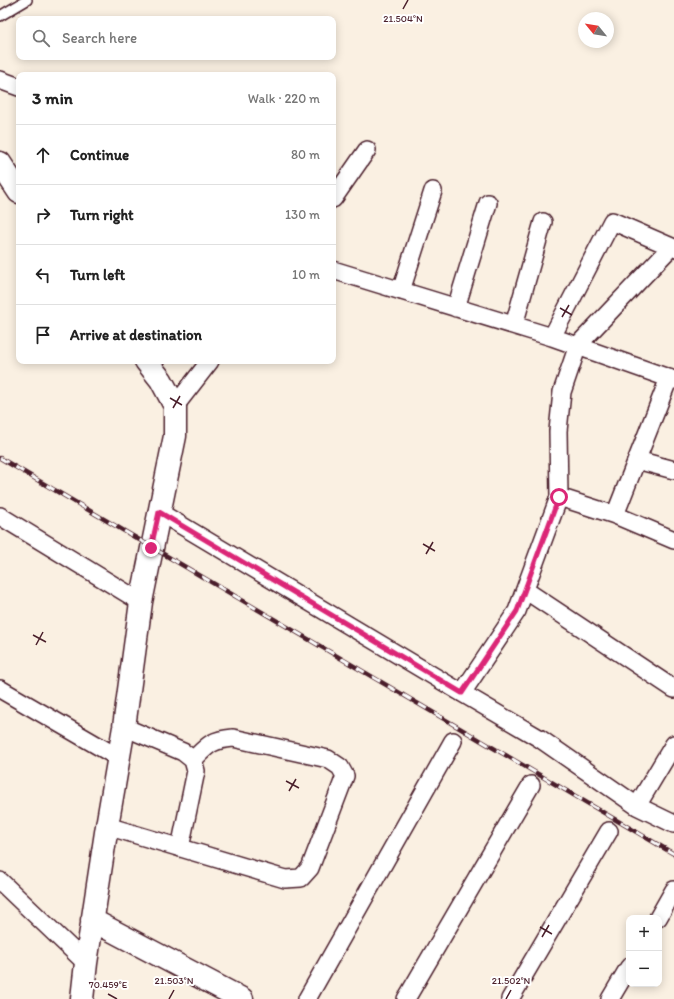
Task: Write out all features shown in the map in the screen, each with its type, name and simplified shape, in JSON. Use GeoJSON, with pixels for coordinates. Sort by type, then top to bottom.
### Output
{"type":"FeatureCollection","features":[{"type":"Feature","properties":{"kind":"street"},"geometry":{"type":"LineString","coordinates":[[0,80],[16,86]]}},
{"type":"Feature","properties":{"kind":"street"},"geometry":{"type":"LineString","coordinates":[[336,194],[367,150]]}},
{"type":"Feature","properties":{"kind":"street"},"geometry":{"type":"LineString","coordinates":[[0,163],[16,187]]}},
{"type":"Feature","properties":{"kind":"street"},"geometry":{"type":"LineString","coordinates":[[401,291],[433,191]]}},
{"type":"Feature","properties":{"kind":"street"},"geometry":{"type":"LineString","coordinates":[[456,308],[488,203]]}},
{"type":"Feature","properties":{"kind":"street"},"geometry":{"type":"LineString","coordinates":[[462,693],[517,611],[559,497],[558,431],[562,392],[578,345],[673,248],[612,221],[552,337]]}},
{"type":"Feature","properties":{"kind":"street"},"geometry":{"type":"LineString","coordinates":[[514,325],[543,222]]}},
{"type":"Feature","properties":{"kind":"street"},"geometry":{"type":"LineString","coordinates":[[336,271],[578,345],[672,379],[615,515]]}},
{"type":"Feature","properties":{"kind":"street"},"geometry":{"type":"LineString","coordinates":[[82,999],[92,920],[124,727],[141,602],[175,436],[175,406],[161,380],[148,364]]}},
{"type":"Feature","properties":{"kind":"street"},"geometry":{"type":"LineString","coordinates":[[175,406],[208,364]]}},
{"type":"Feature","properties":{"kind":"street"},"geometry":{"type":"LineString","coordinates":[[637,460],[674,470]]}},
{"type":"Feature","properties":{"kind":"street"},"geometry":{"type":"LineString","coordinates":[[559,497],[615,515],[674,540]]}},
{"type":"Feature","properties":{"kind":"street"},"geometry":{"type":"LineString","coordinates":[[159,512],[539,738],[637,806],[674,824]]}},
{"type":"Feature","properties":{"kind":"street"},"geometry":{"type":"LineString","coordinates":[[0,516],[141,602]]}},
{"type":"Feature","properties":{"kind":"street"},"geometry":{"type":"LineString","coordinates":[[525,590],[674,689]]}},
{"type":"Feature","properties":{"kind":"street"},"geometry":{"type":"LineString","coordinates":[[0,689],[119,758]]}},
{"type":"Feature","properties":{"kind":"street"},"geometry":{"type":"LineString","coordinates":[[124,727],[182,752],[193,760],[196,771],[180,848]]}},
{"type":"Feature","properties":{"kind":"street"},"geometry":{"type":"LineString","coordinates":[[107,826],[285,879],[301,878],[310,868],[345,776],[340,767],[328,759],[233,738],[219,739],[208,745],[193,760]]}},
{"type":"Feature","properties":{"kind":"street"},"geometry":{"type":"LineString","coordinates":[[307,999],[453,741]]}},
{"type":"Feature","properties":{"kind":"street"},"geometry":{"type":"LineString","coordinates":[[637,806],[674,744]]}},
{"type":"Feature","properties":{"kind":"street"},"geometry":{"type":"LineString","coordinates":[[406,999],[531,785]]}},
{"type":"Feature","properties":{"kind":"street"},"geometry":{"type":"LineString","coordinates":[[510,999],[609,831]]}},
{"type":"Feature","properties":{"kind":"street"},"geometry":{"type":"LineString","coordinates":[[0,881],[86,962]]}},
{"type":"Feature","properties":{"kind":"street"},"geometry":{"type":"LineString","coordinates":[[660,915],[674,890]]}},
{"type":"Feature","properties":{"kind":"street"},"geometry":{"type":"LineString","coordinates":[[92,920],[242,999]]}},
{"type":"Feature","properties":{"kind":"street"},"geometry":{"type":"LineString","coordinates":[[610,999],[626,972]]}},
{"type":"Feature","properties":{"kind":"lane"},"geometry":{"type":"LineString","coordinates":[[0,16],[27,0]]}},
{"type":"Feature","properties":{"kind":"railway"},"geometry":{"type":"LineString","coordinates":[[0,458],[674,854]]}},
{"type":"Feature","properties":{"kind":"route"},"geometry":{"type":"LineString","coordinates":[[151,548],[159,512],[462,693],[517,611],[559,497]]}}]}
